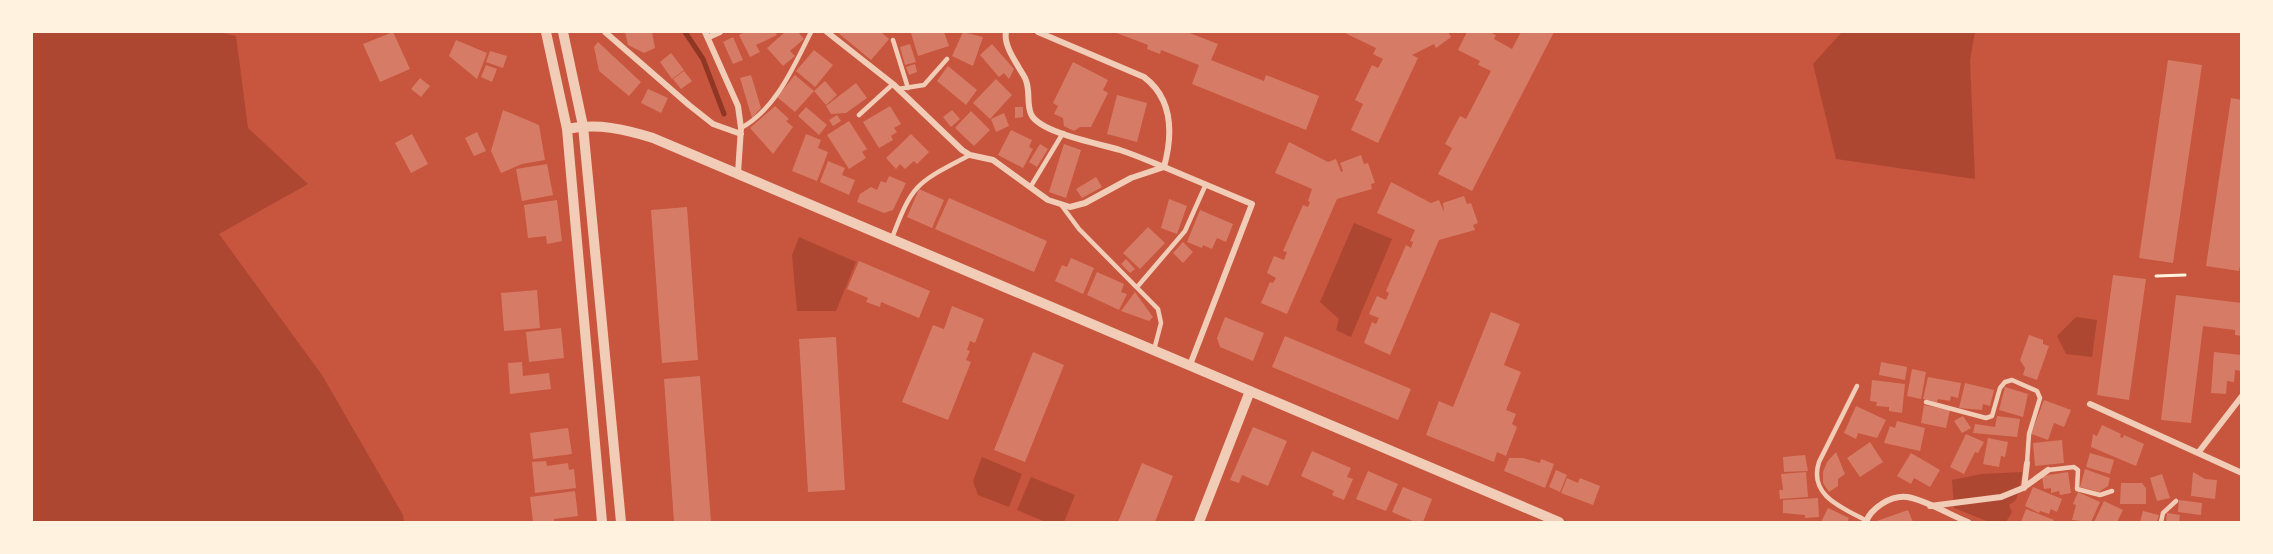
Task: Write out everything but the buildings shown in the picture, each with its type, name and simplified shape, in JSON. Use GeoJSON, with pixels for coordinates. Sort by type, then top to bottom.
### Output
{"type":"FeatureCollection","features":[{"type":"Feature","properties":{"kind":"street"},"geometry":{"type":"LineString","coordinates":[[546,32],[567,129],[602,522]]}},
{"type":"Feature","properties":{"kind":"street"},"geometry":{"type":"LineString","coordinates":[[563,32],[584,126],[621,522]]}},
{"type":"Feature","properties":{"kind":"street"},"geometry":{"type":"LineString","coordinates":[[605,32],[713,124],[741,131]]}},
{"type":"Feature","properties":{"kind":"street"},"geometry":{"type":"LineString","coordinates":[[720,32],[707,34],[732,87],[741,131],[738,173]]}},
{"type":"Feature","properties":{"kind":"street"},"geometry":{"type":"LineString","coordinates":[[827,32],[895,87],[970,155],[993,160],[1048,200],[1062,206],[1085,203],[1131,178],[1164,167]]}},
{"type":"Feature","properties":{"kind":"street"},"geometry":{"type":"LineString","coordinates":[[1006,32],[1006,42],[1030,88],[1030,113],[1046,127],[1122,151],[1252,204],[1190,365]]}},
{"type":"Feature","properties":{"kind":"street"},"geometry":{"type":"LineString","coordinates":[[1038,32],[1144,77],[1155,86],[1163,95],[1170,128],[1170,146],[1164,167]]}},
{"type":"Feature","properties":{"kind":"street"},"geometry":{"type":"LineString","coordinates":[[567,129],[584,126],[633,132],[738,173],[1190,365],[1540,519],[1559,522]]}},
{"type":"Feature","properties":{"kind":"street"},"geometry":{"type":"LineString","coordinates":[[1199,522],[1250,391]]}},
{"type":"Feature","properties":{"kind":"street"},"geometry":{"type":"LineString","coordinates":[[2198,453],[2241,396]]}},
{"type":"Feature","properties":{"kind":"street"},"geometry":{"type":"LineString","coordinates":[[2090,404],[2241,473]]}},
{"type":"Feature","properties":{"kind":"street"},"geometry":{"type":"LineString","coordinates":[[2024,488],[2027,463]]}},
{"type":"Feature","properties":{"kind":"street"},"geometry":{"type":"LineString","coordinates":[[1930,506],[2001,497],[2024,488],[2048,470]]}},
{"type":"Feature","properties":{"kind":"street"},"geometry":{"type":"LineString","coordinates":[[1866,522],[1877,507],[1896,498],[1908,497],[1968,522]]}},
{"type":"Feature","properties":{"kind":"lane"},"geometry":{"type":"LineString","coordinates":[[741,131],[754,121],[767,106],[790,74],[811,32]]}},
{"type":"Feature","properties":{"kind":"lane"},"geometry":{"type":"LineString","coordinates":[[893,40],[908,88]]}},
{"type":"Feature","properties":{"kind":"lane"},"geometry":{"type":"LineString","coordinates":[[859,115],[895,87],[908,88],[927,84],[948,60]]}},
{"type":"Feature","properties":{"kind":"lane"},"geometry":{"type":"LineString","coordinates":[[1031,186],[1063,134]]}},
{"type":"Feature","properties":{"kind":"lane"},"geometry":{"type":"LineString","coordinates":[[892,238],[907,200],[914,189],[927,177],[970,155]]}},
{"type":"Feature","properties":{"kind":"lane"},"geometry":{"type":"LineString","coordinates":[[1138,286],[1185,231],[1206,184]]}},
{"type":"Feature","properties":{"kind":"lane"},"geometry":{"type":"LineString","coordinates":[[1062,206],[1079,229],[1138,286],[1161,315],[1154,350]]}},
{"type":"Feature","properties":{"kind":"lane"},"geometry":{"type":"LineString","coordinates":[[1926,402],[1986,418],[1992,416],[2000,388],[2005,382],[2012,380],[2037,391],[2040,399],[2029,434],[2027,463]]}},
{"type":"Feature","properties":{"kind":"lane"},"geometry":{"type":"LineString","coordinates":[[1857,386],[1819,462],[1816,475],[1820,490],[1827,499],[1866,522]]}},
{"type":"Feature","properties":{"kind":"lane"},"geometry":{"type":"LineString","coordinates":[[2048,470],[2074,466],[2078,470],[2077,489],[2100,495],[2112,491]]}},
{"type":"Feature","properties":{"kind":"lane"},"geometry":{"type":"LineString","coordinates":[[2161,522],[2163,513],[2176,501]]}},
{"type":"Feature","properties":{"kind":"path"},"geometry":{"type":"LineString","coordinates":[[2156,276],[2185,275]]}},
{"type":"Feature","properties":{"kind":"shaded area"},"geometry":{"type":"Polygon","coordinates":[[[32,32],[219,32],[236,36],[248,128],[308,184],[219,234],[322,375],[403,515],[404,522],[32,522],[32,32]]]}},
{"type":"Feature","properties":{"kind":"shaded area"},"geometry":{"type":"Polygon","coordinates":[[[1842,32],[1975,32],[1970,60],[1975,179],[1836,159],[1813,64],[1842,32]]]}},
{"type":"Feature","properties":{"kind":"shaded area"},"geometry":{"type":"Polygon","coordinates":[[[1354,223],[1392,239],[1351,337],[1336,330],[1339,319],[1320,302],[1354,223]]]}},
{"type":"Feature","properties":{"kind":"shaded area"},"geometry":{"type":"Polygon","coordinates":[[[799,237],[856,262],[836,311],[797,311],[792,255],[799,237]]]}},
{"type":"Feature","properties":{"kind":"shaded area"},"geometry":{"type":"Polygon","coordinates":[[[2076,317],[2097,320],[2092,357],[2066,354],[2057,336],[2076,317]]]}},
{"type":"Feature","properties":{"kind":"shaded area"},"geometry":{"type":"Polygon","coordinates":[[[982,457],[1022,474],[1009,507],[978,495],[973,481],[982,457]]]}},
{"type":"Feature","properties":{"kind":"shaded area"},"geometry":{"type":"Polygon","coordinates":[[[2023,472],[2016,500],[2009,505],[2012,512],[2006,522],[1989,522],[1954,508],[1952,480],[1981,474],[2023,472]]]}},
{"type":"Feature","properties":{"kind":"shaded area"},"geometry":{"type":"Polygon","coordinates":[[[1031,477],[1075,495],[1064,522],[1046,522],[1017,510],[1031,477]]]}},
{"type":"Feature","properties":{"kind":"waterway"},"geometry":{"type":"LineString","coordinates":[[685,32],[703,59],[724,114]]}}]}
